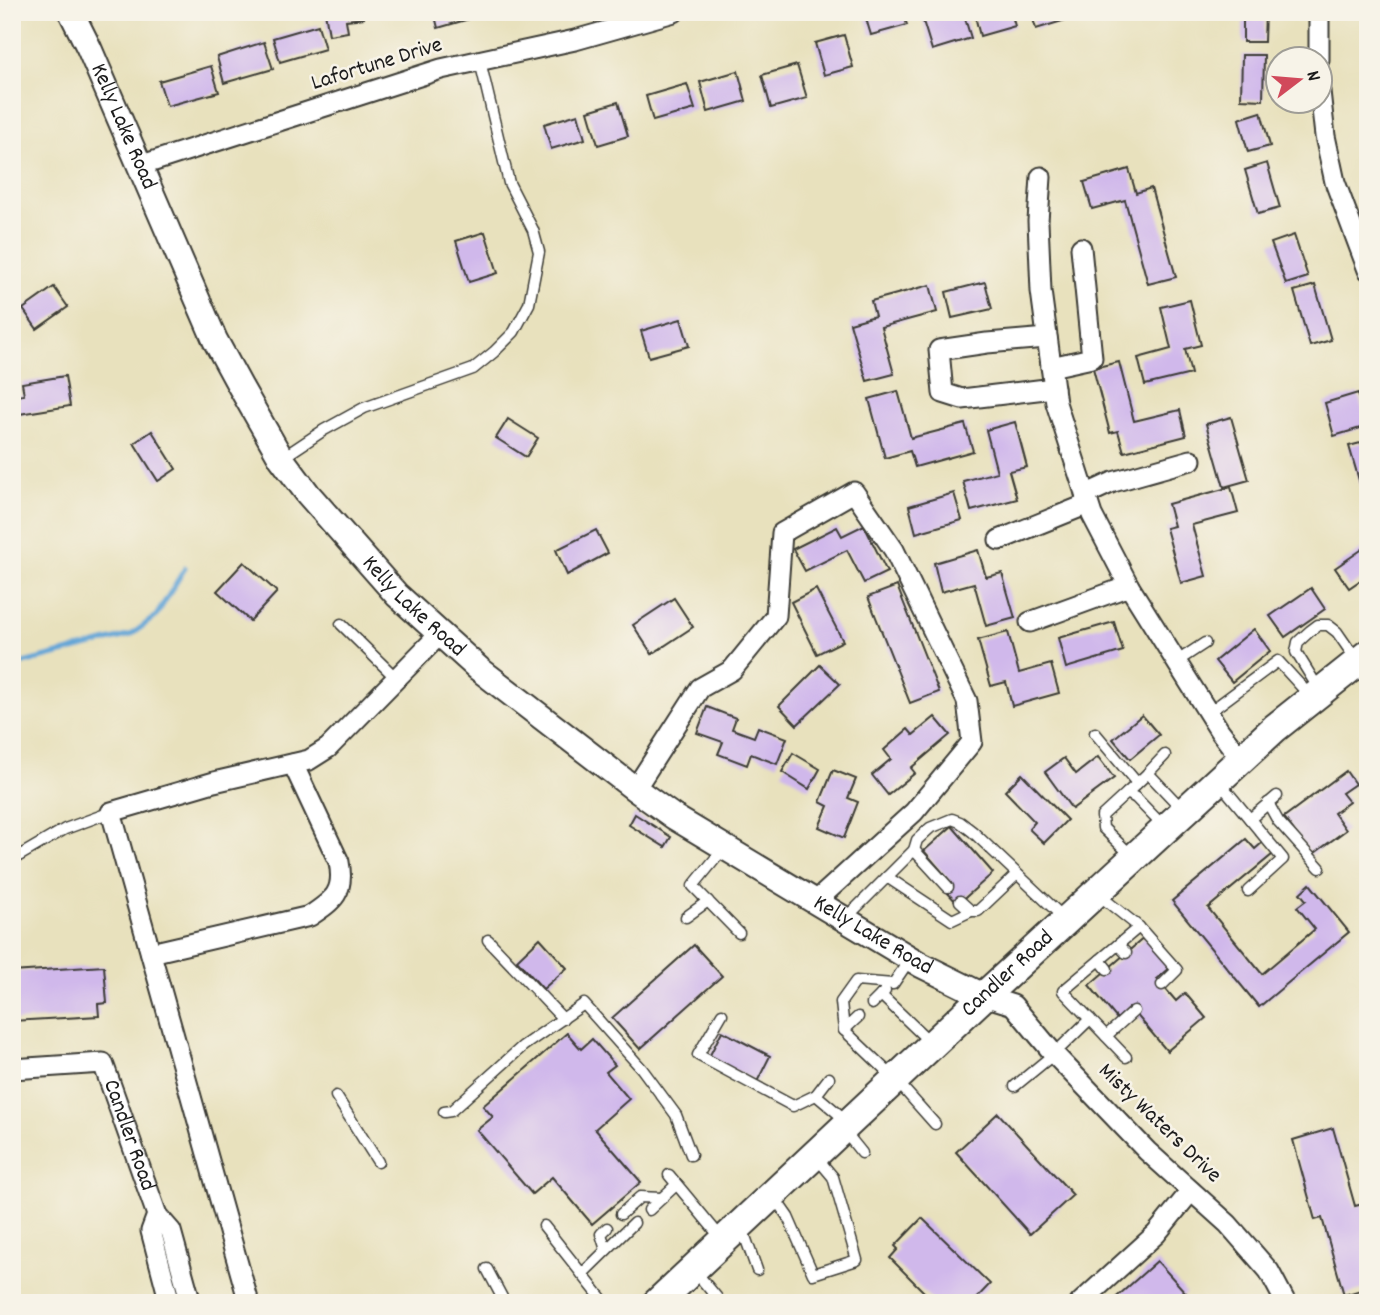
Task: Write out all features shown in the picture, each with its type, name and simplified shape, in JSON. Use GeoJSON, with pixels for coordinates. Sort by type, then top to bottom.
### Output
{"type":"FeatureCollection","features":[{"type":"Feature","properties":{"kind":"main road","name":"Candler Road"},"geometry":{"type":"LineString","coordinates":[[657,1303],[932,1044],[1275,728],[1316,695],[1364,665]]}},
{"type":"Feature","properties":{"kind":"street","name":"Kelly Lake Road"},"geometry":{"type":"LineString","coordinates":[[71,12],[215,340],[281,458],[308,494],[397,595],[479,669],[674,817],[910,958],[984,996]]}},
{"type":"Feature","properties":{"kind":"street","name":"Lafortune Drive"},"geometry":{"type":"LineString","coordinates":[[139,166],[441,69],[575,40],[674,12]]}},
{"type":"Feature","properties":{"kind":"street"},"geometry":{"type":"LineString","coordinates":[[1319,12],[1319,46]]}},
{"type":"Feature","properties":{"kind":"street"},"geometry":{"type":"LineString","coordinates":[[1323,116],[1335,182],[1368,270]]}},
{"type":"Feature","properties":{"kind":"street"},"geometry":{"type":"LineString","coordinates":[[1041,177],[1038,221],[1041,291],[1056,403],[1092,515],[1129,586],[1241,759]]}},
{"type":"Feature","properties":{"kind":"street"},"geometry":{"type":"LineString","coordinates":[[1051,367],[1092,358],[1081,248]]}},
{"type":"Feature","properties":{"kind":"street"},"geometry":{"type":"LineString","coordinates":[[1047,338],[987,343],[939,351],[943,393],[962,399],[1054,388]]}},
{"type":"Feature","properties":{"kind":"street"},"geometry":{"type":"LineString","coordinates":[[999,540],[1087,500],[1113,482],[1191,460]]}},
{"type":"Feature","properties":{"kind":"street"},"geometry":{"type":"LineString","coordinates":[[635,789],[700,688],[732,670],[776,616],[782,534],[854,492],[894,550],[967,701],[972,742],[914,812],[815,902]]}},
{"type":"Feature","properties":{"kind":"street"},"geometry":{"type":"LineString","coordinates":[[1030,622],[1129,586]]}},
{"type":"Feature","properties":{"kind":"street"},"geometry":{"type":"LineString","coordinates":[[249,1303],[111,812],[214,782],[309,760],[328,748],[440,634]]}},
{"type":"Feature","properties":{"kind":"street"},"geometry":{"type":"LineString","coordinates":[[151,953],[310,915],[327,905],[336,895],[341,875],[339,862],[293,764]]}},
{"type":"Feature","properties":{"kind":"street","name":"Misty Waters Drive"},"geometry":{"type":"LineString","coordinates":[[984,996],[1013,1005],[1054,1054],[1147,1151],[1228,1224],[1269,1271],[1286,1303]]}},
{"type":"Feature","properties":{"kind":"street","name":"Candler Road"},"geometry":{"type":"LineString","coordinates":[[12,1069],[103,1063],[157,1215],[171,1231],[191,1303]]}},
{"type":"Feature","properties":{"kind":"street"},"geometry":{"type":"LineString","coordinates":[[1080,1303],[1156,1234],[1191,1191]]}},
{"type":"Feature","properties":{"kind":"street","name":"Candler Road"},"geometry":{"type":"LineString","coordinates":[[157,1215],[151,1231],[170,1303]]}},
{"type":"Feature","properties":{"kind":"lane"},"geometry":{"type":"LineString","coordinates":[[281,458],[364,408],[472,369],[514,332],[529,304],[538,252],[533,230],[509,183],[480,61]]}},
{"type":"Feature","properties":{"kind":"lane"},"geometry":{"type":"LineString","coordinates":[[341,624],[397,679]]}},
{"type":"Feature","properties":{"kind":"lane"},"geometry":{"type":"LineString","coordinates":[[1316,695],[1296,652],[1298,642],[1318,625],[1328,625],[1338,632],[1364,665]]}},
{"type":"Feature","properties":{"kind":"lane"},"geometry":{"type":"LineString","coordinates":[[1176,662],[1205,643]]}},
{"type":"Feature","properties":{"kind":"lane"},"geometry":{"type":"LineString","coordinates":[[1209,713],[1278,661],[1316,695]]}},
{"type":"Feature","properties":{"kind":"lane"},"geometry":{"type":"LineString","coordinates":[[1095,733],[1137,783]]}},
{"type":"Feature","properties":{"kind":"lane"},"geometry":{"type":"LineString","coordinates":[[1134,857],[1103,828],[1102,816],[1165,755]]}},
{"type":"Feature","properties":{"kind":"lane"},"geometry":{"type":"LineString","coordinates":[[1148,773],[1175,820]]}},
{"type":"Feature","properties":{"kind":"lane"},"geometry":{"type":"LineString","coordinates":[[1218,780],[1283,859],[1248,891]]}},
{"type":"Feature","properties":{"kind":"lane"},"geometry":{"type":"LineString","coordinates":[[1127,793],[1175,820]]}},
{"type":"Feature","properties":{"kind":"lane"},"geometry":{"type":"LineString","coordinates":[[1250,819],[1277,796]]}},
{"type":"Feature","properties":{"kind":"lane"},"geometry":{"type":"LineString","coordinates":[[1268,803],[1278,821],[1320,868]]}},
{"type":"Feature","properties":{"kind":"lane"},"geometry":{"type":"LineString","coordinates":[[12,860],[65,828],[111,812]]}},
{"type":"Feature","properties":{"kind":"lane"},"geometry":{"type":"LineString","coordinates":[[844,919],[914,850],[917,840],[930,828],[952,820],[960,822],[973,832],[1066,920]]}},
{"type":"Feature","properties":{"kind":"lane"},"geometry":{"type":"LineString","coordinates":[[724,848],[693,886],[739,933]]}},
{"type":"Feature","properties":{"kind":"lane"},"geometry":{"type":"LineString","coordinates":[[914,850],[948,887]]}},
{"type":"Feature","properties":{"kind":"lane"},"geometry":{"type":"LineString","coordinates":[[887,877],[952,920],[971,911],[978,911],[1017,873]]}},
{"type":"Feature","properties":{"kind":"lane"},"geometry":{"type":"LineString","coordinates":[[1096,892],[1139,927],[1177,970],[1162,985]]}},
{"type":"Feature","properties":{"kind":"lane"},"geometry":{"type":"LineString","coordinates":[[686,917],[708,901]]}},
{"type":"Feature","properties":{"kind":"lane"},"geometry":{"type":"LineString","coordinates":[[961,901],[971,911]]}},
{"type":"Feature","properties":{"kind":"lane"},"geometry":{"type":"LineString","coordinates":[[1126,1057],[1063,991],[1139,927]]}},
{"type":"Feature","properties":{"kind":"lane"},"geometry":{"type":"LineString","coordinates":[[488,940],[563,1019]]}},
{"type":"Feature","properties":{"kind":"lane"},"geometry":{"type":"LineString","coordinates":[[1118,944],[1126,953]]}},
{"type":"Feature","properties":{"kind":"lane"},"geometry":{"type":"LineString","coordinates":[[872,1004],[893,984],[910,958]]}},
{"type":"Feature","properties":{"kind":"lane"},"geometry":{"type":"LineString","coordinates":[[1100,960],[1107,969]]}},
{"type":"Feature","properties":{"kind":"lane"},"geometry":{"type":"LineString","coordinates":[[893,984],[856,981],[841,1002],[844,1030],[895,1079],[935,1124]]}},
{"type":"Feature","properties":{"kind":"lane"},"geometry":{"type":"LineString","coordinates":[[881,995],[932,1044]]}},
{"type":"Feature","properties":{"kind":"lane"},"geometry":{"type":"LineString","coordinates":[[444,1112],[451,1111],[523,1046],[584,1004],[642,1069],[676,1115],[691,1155]]}},
{"type":"Feature","properties":{"kind":"lane"},"geometry":{"type":"LineString","coordinates":[[1106,1036],[1134,1011]]}},
{"type":"Feature","properties":{"kind":"lane"},"geometry":{"type":"LineString","coordinates":[[722,1014],[698,1055],[793,1106],[816,1095],[828,1078]]}},
{"type":"Feature","properties":{"kind":"lane"},"geometry":{"type":"LineString","coordinates":[[844,1030],[858,1017]]}},
{"type":"Feature","properties":{"kind":"lane"},"geometry":{"type":"LineString","coordinates":[[1015,1086],[1054,1054],[1090,1019]]}},
{"type":"Feature","properties":{"kind":"lane"},"geometry":{"type":"LineString","coordinates":[[816,1095],[845,1126],[862,1153]]}},
{"type":"Feature","properties":{"kind":"lane"},"geometry":{"type":"LineString","coordinates":[[336,1096],[378,1162]]}},
{"type":"Feature","properties":{"kind":"lane"},"geometry":{"type":"LineString","coordinates":[[772,1195],[788,1217],[813,1274],[857,1260],[833,1177],[814,1155]]}},
{"type":"Feature","properties":{"kind":"lane"},"geometry":{"type":"LineString","coordinates":[[669,1175],[676,1185],[732,1233],[757,1270]]}},
{"type":"Feature","properties":{"kind":"lane"},"geometry":{"type":"LineString","coordinates":[[649,1210],[676,1185]]}},
{"type":"Feature","properties":{"kind":"lane"},"geometry":{"type":"LineString","coordinates":[[621,1214],[640,1197],[661,1198]]}},
{"type":"Feature","properties":{"kind":"lane"},"geometry":{"type":"LineString","coordinates":[[582,1274],[634,1223]]}},
{"type":"Feature","properties":{"kind":"lane"},"geometry":{"type":"LineString","coordinates":[[544,1226],[605,1303]]}},
{"type":"Feature","properties":{"kind":"lane"},"geometry":{"type":"LineString","coordinates":[[606,1250],[601,1234],[607,1227]]}},
{"type":"Feature","properties":{"kind":"lane"},"geometry":{"type":"LineString","coordinates":[[487,1269],[505,1303]]}},
{"type":"Feature","properties":{"kind":"lane"},"geometry":{"type":"LineString","coordinates":[[693,1269],[718,1299]]}},
{"type":"Feature","properties":{"kind":"building"},"geometry":{"type":"Polygon","coordinates":[[[325,12],[363,12],[364,18],[346,20],[348,32],[329,35],[325,12]]]}},
{"type":"Feature","properties":{"kind":"building"},"geometry":{"type":"Polygon","coordinates":[[[434,12],[475,12],[476,17],[438,28],[434,12]]]}},
{"type":"Feature","properties":{"kind":"building"},"geometry":{"type":"Polygon","coordinates":[[[864,12],[903,12],[907,25],[871,35],[864,12]]]}},
{"type":"Feature","properties":{"kind":"building"},"geometry":{"type":"Polygon","coordinates":[[[953,12],[963,12],[971,38],[932,50],[923,21],[953,12]]]}},
{"type":"Feature","properties":{"kind":"building"},"geometry":{"type":"Polygon","coordinates":[[[974,12],[1011,12],[1015,26],[980,36],[974,12]]]}},
{"type":"Feature","properties":{"kind":"building"},"geometry":{"type":"Polygon","coordinates":[[[1031,12],[1071,12],[1072,18],[1036,29],[1031,12]]]}},
{"type":"Feature","properties":{"kind":"building"},"geometry":{"type":"Polygon","coordinates":[[[1243,12],[1265,12],[1264,42],[1243,42],[1243,12]]]}},
{"type":"Feature","properties":{"kind":"building"},"geometry":{"type":"Polygon","coordinates":[[[318,25],[325,49],[280,62],[273,38],[318,25]]]}},
{"type":"Feature","properties":{"kind":"building"},"geometry":{"type":"Polygon","coordinates":[[[844,35],[853,67],[824,75],[815,43],[844,35]]]}},
{"type":"Feature","properties":{"kind":"building"},"geometry":{"type":"Polygon","coordinates":[[[264,42],[273,69],[224,83],[217,57],[264,42]]]}},
{"type":"Feature","properties":{"kind":"building"},"geometry":{"type":"Polygon","coordinates":[[[1242,55],[1264,55],[1263,100],[1241,99],[1242,55]]]}},
{"type":"Feature","properties":{"kind":"building"},"geometry":{"type":"Polygon","coordinates":[[[797,65],[807,98],[771,108],[762,75],[797,65]]]}},
{"type":"Feature","properties":{"kind":"building"},"geometry":{"type":"Polygon","coordinates":[[[211,66],[219,92],[167,106],[159,81],[211,66]]]}},
{"type":"Feature","properties":{"kind":"building"},"geometry":{"type":"Polygon","coordinates":[[[738,71],[746,101],[708,112],[700,82],[738,71]]]}},
{"type":"Feature","properties":{"kind":"building"},"geometry":{"type":"Polygon","coordinates":[[[687,84],[695,109],[653,121],[646,96],[687,84]]]}},
{"type":"Feature","properties":{"kind":"building"},"geometry":{"type":"Polygon","coordinates":[[[618,102],[628,136],[598,145],[588,111],[618,102]]]}},
{"type":"Feature","properties":{"kind":"building"},"geometry":{"type":"Polygon","coordinates":[[[1261,112],[1270,146],[1248,152],[1239,119],[1261,112]]]}},
{"type":"Feature","properties":{"kind":"building"},"geometry":{"type":"Polygon","coordinates":[[[578,114],[585,139],[551,149],[544,124],[578,114]]]}},
{"type":"Feature","properties":{"kind":"building"},"geometry":{"type":"Polygon","coordinates":[[[1267,163],[1280,208],[1258,214],[1245,170],[1267,163]]]}},
{"type":"Feature","properties":{"kind":"building"},"geometry":{"type":"Polygon","coordinates":[[[1129,169],[1136,193],[1151,188],[1176,277],[1148,284],[1125,200],[1092,209],[1084,182],[1129,169]]]}},
{"type":"Feature","properties":{"kind":"building"},"geometry":{"type":"Polygon","coordinates":[[[485,232],[498,273],[469,282],[456,241],[485,232]]]}},
{"type":"Feature","properties":{"kind":"building"},"geometry":{"type":"Polygon","coordinates":[[[1294,235],[1308,277],[1286,284],[1271,243],[1294,235]]]}},
{"type":"Feature","properties":{"kind":"building"},"geometry":{"type":"Polygon","coordinates":[[[985,282],[992,309],[952,318],[946,292],[985,282]]]}},
{"type":"Feature","properties":{"kind":"building"},"geometry":{"type":"Polygon","coordinates":[[[930,285],[937,312],[881,327],[894,374],[867,381],[850,323],[875,316],[871,301],[930,285]]]}},
{"type":"Feature","properties":{"kind":"building"},"geometry":{"type":"Polygon","coordinates":[[[1315,285],[1331,340],[1310,346],[1294,291],[1315,285]]]}},
{"type":"Feature","properties":{"kind":"building"},"geometry":{"type":"Polygon","coordinates":[[[54,287],[68,307],[37,329],[23,309],[54,287]]]}},
{"type":"Feature","properties":{"kind":"building"},"geometry":{"type":"Polygon","coordinates":[[[1190,300],[1201,345],[1185,349],[1191,374],[1145,385],[1138,358],[1171,349],[1161,307],[1190,300]]]}},
{"type":"Feature","properties":{"kind":"building"},"geometry":{"type":"Polygon","coordinates":[[[681,319],[689,346],[649,357],[641,331],[681,319]]]}},
{"type":"Feature","properties":{"kind":"building"},"geometry":{"type":"Polygon","coordinates":[[[1119,362],[1134,421],[1180,410],[1186,436],[1124,452],[1118,431],[1110,433],[1093,368],[1119,362]]]}},
{"type":"Feature","properties":{"kind":"building"},"geometry":{"type":"Polygon","coordinates":[[[65,376],[70,406],[19,414],[16,396],[24,395],[22,383],[65,376]]]}},
{"type":"Feature","properties":{"kind":"building"},"geometry":{"type":"Polygon","coordinates":[[[898,391],[911,438],[965,424],[973,451],[915,467],[910,451],[885,458],[869,399],[898,391]]]}},
{"type":"Feature","properties":{"kind":"building"},"geometry":{"type":"Polygon","coordinates":[[[1358,393],[1367,426],[1334,436],[1325,403],[1358,393]]]}},
{"type":"Feature","properties":{"kind":"building"},"geometry":{"type":"Polygon","coordinates":[[[1231,417],[1249,480],[1224,487],[1206,424],[1231,417]]]}},
{"type":"Feature","properties":{"kind":"building"},"geometry":{"type":"Polygon","coordinates":[[[508,419],[538,438],[526,457],[496,438],[508,419]]]}},
{"type":"Feature","properties":{"kind":"building"},"geometry":{"type":"Polygon","coordinates":[[[1015,422],[1027,467],[1009,471],[1017,499],[971,511],[963,481],[997,472],[986,430],[1015,422]]]}},
{"type":"Feature","properties":{"kind":"building"},"geometry":{"type":"Polygon","coordinates":[[[152,431],[176,469],[158,481],[134,443],[152,431]]]}},
{"type":"Feature","properties":{"kind":"building"},"geometry":{"type":"Polygon","coordinates":[[[1368,441],[1368,485],[1361,487],[1349,446],[1368,441]]]}},
{"type":"Feature","properties":{"kind":"building"},"geometry":{"type":"Polygon","coordinates":[[[1231,487],[1238,513],[1192,525],[1206,576],[1181,583],[1166,528],[1174,526],[1168,504],[1231,487]]]}},
{"type":"Feature","properties":{"kind":"building"},"geometry":{"type":"Polygon","coordinates":[[[954,493],[962,520],[916,533],[909,506],[954,493]]]}},
{"type":"Feature","properties":{"kind":"building"},"geometry":{"type":"Polygon","coordinates":[[[864,525],[887,572],[864,583],[847,550],[805,571],[793,549],[837,527],[842,536],[864,525]]]}},
{"type":"Feature","properties":{"kind":"building"},"geometry":{"type":"Polygon","coordinates":[[[596,530],[608,553],[567,575],[556,550],[596,530]]]}},
{"type":"Feature","properties":{"kind":"building"},"geometry":{"type":"Polygon","coordinates":[[[1364,548],[1368,553],[1368,575],[1349,588],[1335,568],[1364,548]]]}},
{"type":"Feature","properties":{"kind":"building"},"geometry":{"type":"Polygon","coordinates":[[[978,550],[986,577],[1002,573],[1015,618],[986,626],[974,583],[941,592],[934,563],[978,550]]]}},
{"type":"Feature","properties":{"kind":"building"},"geometry":{"type":"Polygon","coordinates":[[[244,562],[277,592],[250,621],[217,591],[244,562]]]}},
{"type":"Feature","properties":{"kind":"building"},"geometry":{"type":"Polygon","coordinates":[[[897,586],[939,692],[910,703],[868,597],[897,586]]]}},
{"type":"Feature","properties":{"kind":"building"},"geometry":{"type":"Polygon","coordinates":[[[1311,588],[1325,609],[1285,637],[1270,616],[1311,588]]]}},
{"type":"Feature","properties":{"kind":"building"},"geometry":{"type":"Polygon","coordinates":[[[816,589],[843,641],[817,654],[791,602],[816,589]]]}},
{"type":"Feature","properties":{"kind":"building"},"geometry":{"type":"Polygon","coordinates":[[[674,598],[693,627],[652,654],[633,625],[674,598]]]}},
{"type":"Feature","properties":{"kind":"building"},"geometry":{"type":"Polygon","coordinates":[[[1114,622],[1123,651],[1066,668],[1058,638],[1114,622]]]}},
{"type":"Feature","properties":{"kind":"building"},"geometry":{"type":"Polygon","coordinates":[[[1254,629],[1270,651],[1232,682],[1215,661],[1254,629]]]}},
{"type":"Feature","properties":{"kind":"building"},"geometry":{"type":"Polygon","coordinates":[[[1008,632],[1019,673],[1051,664],[1059,693],[1012,706],[1006,682],[991,686],[978,640],[1008,632]]]}},
{"type":"Feature","properties":{"kind":"building"},"geometry":{"type":"Polygon","coordinates":[[[820,665],[840,684],[797,725],[779,706],[820,665]]]}},
{"type":"Feature","properties":{"kind":"building"},"geometry":{"type":"Polygon","coordinates":[[[707,707],[736,718],[732,729],[754,737],[758,727],[787,738],[777,764],[751,754],[747,765],[718,754],[723,742],[697,733],[707,707]]]}},
{"type":"Feature","properties":{"kind":"building"},"geometry":{"type":"Polygon","coordinates":[[[1142,715],[1159,735],[1130,759],[1113,739],[1142,715]]]}},
{"type":"Feature","properties":{"kind":"building"},"geometry":{"type":"Polygon","coordinates":[[[935,717],[950,735],[911,768],[915,773],[888,795],[872,775],[891,759],[884,750],[908,729],[913,735],[935,717]]]}},
{"type":"Feature","properties":{"kind":"building"},"geometry":{"type":"Polygon","coordinates":[[[793,753],[820,769],[809,789],[782,772],[793,753]]]}},
{"type":"Feature","properties":{"kind":"building"},"geometry":{"type":"Polygon","coordinates":[[[1098,757],[1114,778],[1072,809],[1045,772],[1064,758],[1076,774],[1098,757]]]}},
{"type":"Feature","properties":{"kind":"building"},"geometry":{"type":"Polygon","coordinates":[[[833,770],[856,779],[848,798],[858,802],[844,838],[819,827],[828,806],[820,802],[833,770]]]}},
{"type":"Feature","properties":{"kind":"building"},"geometry":{"type":"Polygon","coordinates":[[[1346,771],[1355,784],[1342,793],[1349,802],[1334,813],[1346,830],[1312,855],[1284,817],[1346,771]]]}},
{"type":"Feature","properties":{"kind":"building"},"geometry":{"type":"Polygon","coordinates":[[[1022,774],[1067,820],[1044,843],[1029,829],[1035,822],[1005,791],[1022,774]]]}},
{"type":"Feature","properties":{"kind":"building"},"geometry":{"type":"Polygon","coordinates":[[[635,814],[671,837],[665,847],[629,825],[635,814]]]}},
{"type":"Feature","properties":{"kind":"building"},"geometry":{"type":"Polygon","coordinates":[[[952,826],[993,873],[958,904],[944,889],[952,883],[924,851],[952,826]]]}},
{"type":"Feature","properties":{"kind":"building"},"geometry":{"type":"Polygon","coordinates":[[[1246,839],[1255,849],[1263,842],[1273,854],[1208,908],[1262,974],[1315,929],[1297,907],[1306,900],[1300,893],[1310,884],[1349,932],[1259,1007],[1172,901],[1246,839]]]}},
{"type":"Feature","properties":{"kind":"building"},"geometry":{"type":"Polygon","coordinates":[[[1145,937],[1171,967],[1157,979],[1176,1001],[1185,993],[1206,1018],[1167,1051],[1130,1007],[1117,1019],[1089,985],[1145,937]]]}},
{"type":"Feature","properties":{"kind":"building"},"geometry":{"type":"Polygon","coordinates":[[[540,938],[567,968],[543,989],[517,960],[540,938]]]}},
{"type":"Feature","properties":{"kind":"building"},"geometry":{"type":"Polygon","coordinates":[[[694,945],[722,976],[640,1049],[612,1018],[694,945]]]}},
{"type":"Feature","properties":{"kind":"building"},"geometry":{"type":"Polygon","coordinates":[[[104,966],[107,1003],[98,1004],[99,1016],[12,1021],[12,972],[104,966]]]}},
{"type":"Feature","properties":{"kind":"building"},"geometry":{"type":"Polygon","coordinates":[[[722,1031],[770,1056],[757,1082],[709,1057],[722,1031]]]}},
{"type":"Feature","properties":{"kind":"building"},"geometry":{"type":"Polygon","coordinates":[[[567,1033],[581,1049],[592,1039],[615,1065],[606,1072],[629,1099],[595,1129],[641,1182],[592,1224],[552,1177],[532,1194],[477,1130],[493,1117],[483,1106],[567,1033]]]}},
{"type":"Feature","properties":{"kind":"building"},"geometry":{"type":"Polygon","coordinates":[[[998,1113],[1073,1195],[1030,1234],[956,1152],[998,1113]]]}},
{"type":"Feature","properties":{"kind":"building"},"geometry":{"type":"Polygon","coordinates":[[[1333,1128],[1355,1206],[1363,1204],[1368,1223],[1368,1288],[1344,1295],[1322,1218],[1315,1220],[1293,1140],[1333,1128]]]}},
{"type":"Feature","properties":{"kind":"building"},"geometry":{"type":"Polygon","coordinates":[[[922,1218],[990,1284],[972,1303],[935,1303],[890,1258],[898,1249],[895,1246],[922,1218]]]}},
{"type":"Feature","properties":{"kind":"building"},"geometry":{"type":"Polygon","coordinates":[[[1157,1261],[1186,1293],[1175,1303],[1110,1303],[1157,1261]]]}},
{"type":"Feature","properties":{"kind":"waterway"},"geometry":{"type":"LineString","coordinates":[[12,666],[131,635],[156,616],[185,568]]}}]}
